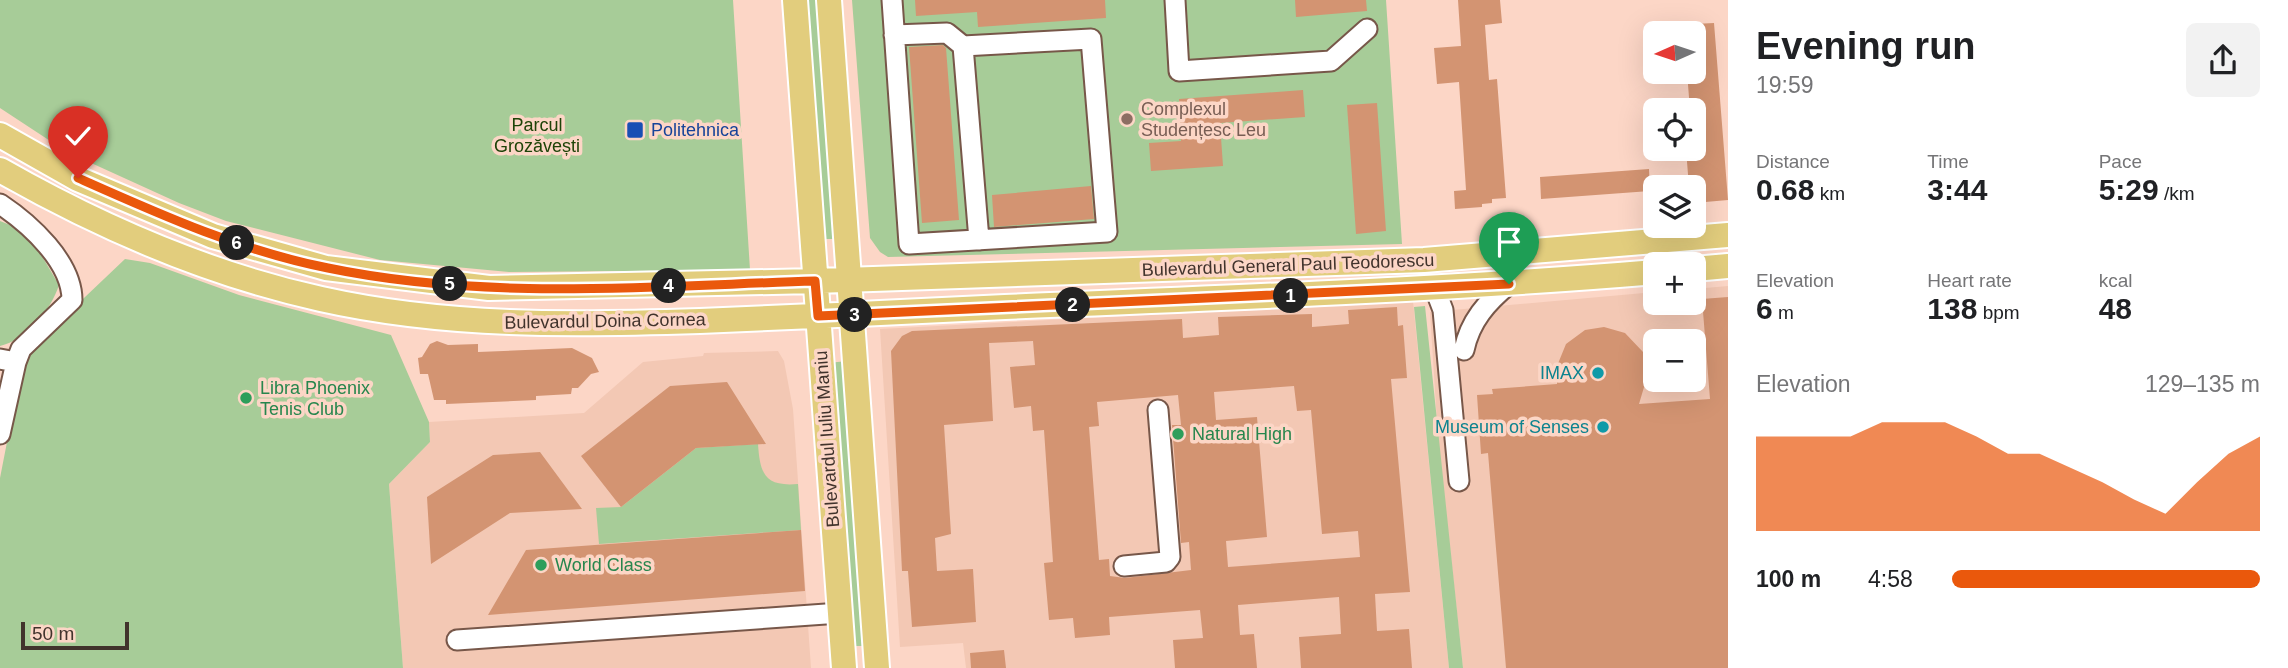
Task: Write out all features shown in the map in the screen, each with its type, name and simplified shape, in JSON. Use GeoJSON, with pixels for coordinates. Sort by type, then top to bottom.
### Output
{"type":"FeatureCollection","features":[{"type":"Feature","properties":{"kind":"main road","name":"Bulevardul Iuliu Maniu"},"geometry":{"type":"LineString","coordinates":[[796,0],[844,668]]}},
{"type":"Feature","properties":{"kind":"main road","name":"Bulevardul Iuliu Maniu"},"geometry":{"type":"LineString","coordinates":[[829,0],[877,668]]}},
{"type":"Feature","properties":{"kind":"main road","name":"Bulevardul Doina Cornea"},"geometry":{"type":"LineString","coordinates":[[0,135],[78,178],[166,217],[213,236],[326,268],[489,288],[848,280]]}},
{"type":"Feature","properties":{"kind":"main road","name":"Bulevardul Doina Cornea"},"geometry":{"type":"LineString","coordinates":[[0,170],[69,207],[159,248],[321,299],[488,322],[575,325],[851,315]]}},
{"type":"Feature","properties":{"kind":"main road","name":"Bulevardul General Paul Teodorescu"},"geometry":{"type":"LineString","coordinates":[[848,280],[1423,260],[1728,235]]}},
{"type":"Feature","properties":{"kind":"main road"},"geometry":{"type":"LineString","coordinates":[[1706,268],[1728,266]]}},
{"type":"Feature","properties":{"kind":"main road","name":"Bulevardul General Paul Teodorescu"},"geometry":{"type":"LineString","coordinates":[[851,315],[1435,289],[1643,273]]}},
{"type":"Feature","properties":{"kind":"street"},"geometry":{"type":"LineString","coordinates":[[892,0],[894,35],[909,244],[1107,232],[1091,39],[963,46],[947,33],[894,35]]}},
{"type":"Feature","properties":{"kind":"street"},"geometry":{"type":"LineString","coordinates":[[1175,0],[1180,71],[1331,61],[1367,29]]}},
{"type":"Feature","properties":{"kind":"street"},"geometry":{"type":"LineString","coordinates":[[963,46],[979,240]]}},
{"type":"Feature","properties":{"kind":"street"},"geometry":{"type":"LineString","coordinates":[[0,204],[22,219],[40,238],[72,285],[72,300],[8,361],[0,434]]}},
{"type":"Feature","properties":{"kind":"street"},"geometry":{"type":"LineString","coordinates":[[1459,481],[1456,354],[1480,313],[1509,284]]}},
{"type":"Feature","properties":{"kind":"street"},"geometry":{"type":"LineString","coordinates":[[1435,289],[1456,354],[1465,440]]}},
{"type":"Feature","properties":{"kind":"street"},"geometry":{"type":"LineString","coordinates":[[1124,566],[1166,562],[1170,557],[1158,410]]}},
{"type":"Feature","properties":{"kind":"street"},"geometry":{"type":"LineString","coordinates":[[457,640],[840,613]]}},
{"type":"Feature","properties":{"kind":"shaded area"},"geometry":{"type":"Polygon","coordinates":[[[1728,286],[1728,668],[1463,668],[1438,438],[1430,312],[1643,293],[1643,315],[1706,315],[1706,288],[1728,286]]]}},
{"type":"Feature","properties":{"kind":"shaded area"},"geometry":{"type":"Polygon","coordinates":[[[1413,301],[1449,668],[966,668],[963,643],[900,647],[880,329],[1413,301]]]}},
{"type":"Feature","properties":{"kind":"shaded area"},"geometry":{"type":"Polygon","coordinates":[[[778,351],[784,361],[793,409],[811,668],[403,668],[389,484],[430,442],[429,422],[584,413],[643,362],[703,356],[704,353],[778,351]]]}},
{"type":"Feature","properties":{"kind":"green space","name":"Parcul Grozăvești"},"geometry":{"type":"Polygon","coordinates":[[[0,0],[733,0],[750,270],[509,272],[380,260],[226,221],[179,203],[67,152],[0,108],[0,0]]]}},
{"type":"Feature","properties":{"kind":"green space"},"geometry":{"type":"Polygon","coordinates":[[[808,0],[816,0],[835,239],[826,239],[808,0]]]}},
{"type":"Feature","properties":{"kind":"green space","name":"Complexul Studențesc Leu"},"geometry":{"type":"Polygon","coordinates":[[[852,0],[1386,0],[1402,244],[888,257],[880,252],[870,238],[852,0]]]}},
{"type":"Feature","properties":{"kind":"green space"},"geometry":{"type":"Polygon","coordinates":[[[0,221],[15,227],[33,241],[59,285],[44,314],[36,323],[10,343],[0,346],[0,221]]]}},
{"type":"Feature","properties":{"kind":"green space"},"geometry":{"type":"Polygon","coordinates":[[[125,259],[150,263],[239,295],[391,335],[429,422],[430,442],[389,484],[403,668],[0,668],[0,478],[24,355],[125,259]]]}},
{"type":"Feature","properties":{"kind":"green space"},"geometry":{"type":"Polygon","coordinates":[[[1425,306],[1463,668],[1449,668],[1414,307],[1425,306]]]}},
{"type":"Feature","properties":{"kind":"green space"},"geometry":{"type":"Polygon","coordinates":[[[847,361],[867,641],[862,646],[854,646],[828,363],[847,361]]]}},
{"type":"Feature","properties":{"kind":"green space"},"geometry":{"type":"Polygon","coordinates":[[[758,444],[760,463],[771,481],[798,484],[801,530],[599,544],[596,508],[621,507],[696,448],[758,444]]]}},
{"type":"Feature","properties":{"kind":"building"},"geometry":{"type":"Polygon","coordinates":[[[915,0],[1105,0],[1106,18],[978,27],[977,12],[916,16],[915,0]]]}},
{"type":"Feature","properties":{"kind":"building"},"geometry":{"type":"Polygon","coordinates":[[[1295,0],[1366,0],[1367,11],[1296,17],[1295,0]]]}},
{"type":"Feature","properties":{"kind":"building"},"geometry":{"type":"Polygon","coordinates":[[[1458,0],[1500,0],[1502,23],[1485,25],[1489,80],[1497,79],[1506,198],[1492,199],[1492,203],[1482,204],[1482,207],[1455,209],[1454,191],[1466,190],[1459,82],[1437,84],[1434,48],[1461,46],[1458,0]]]}},
{"type":"Feature","properties":{"kind":"building"},"geometry":{"type":"Polygon","coordinates":[[[1706,23],[1714,23],[1728,200],[1706,202],[1706,175],[1688,175],[1687,161],[1706,161],[1706,98],[1689,98],[1688,84],[1706,84],[1706,23]]]}},
{"type":"Feature","properties":{"kind":"building"},"geometry":{"type":"Polygon","coordinates":[[[943,45],[946,48],[959,220],[922,223],[909,47],[943,45]]]}},
{"type":"Feature","properties":{"kind":"building"},"geometry":{"type":"Polygon","coordinates":[[[1303,90],[1305,117],[1220,123],[1223,166],[1151,171],[1149,143],[1181,141],[1179,99],[1303,90]]]}},
{"type":"Feature","properties":{"kind":"building"},"geometry":{"type":"Polygon","coordinates":[[[1377,103],[1386,231],[1356,234],[1347,105],[1377,103]]]}},
{"type":"Feature","properties":{"kind":"building"},"geometry":{"type":"Polygon","coordinates":[[[1649,169],[1649,175],[1643,175],[1643,192],[1541,199],[1540,177],[1649,169]]]}},
{"type":"Feature","properties":{"kind":"building"},"geometry":{"type":"Polygon","coordinates":[[[1091,186],[1094,219],[994,227],[992,195],[1091,186]]]}},
{"type":"Feature","properties":{"kind":"building"},"geometry":{"type":"Polygon","coordinates":[[[1728,297],[1728,668],[1506,668],[1488,453],[1481,454],[1477,395],[1493,394],[1492,389],[1557,384],[1557,366],[1566,344],[1585,330],[1604,327],[1625,333],[1643,352],[1643,390],[1639,404],[1710,399],[1703,315],[1706,315],[1706,299],[1728,297]]]}},
{"type":"Feature","properties":{"kind":"building"},"geometry":{"type":"Polygon","coordinates":[[[1397,307],[1398,326],[1403,325],[1407,378],[1391,379],[1410,592],[1375,594],[1377,631],[1409,629],[1412,668],[1301,668],[1299,637],[1341,634],[1339,597],[1238,605],[1240,635],[1254,634],[1257,668],[1175,668],[1173,640],[1203,638],[1200,610],[1109,617],[1110,635],[1075,638],[1073,618],[1049,620],[1044,563],[1053,562],[1044,430],[1033,431],[1031,406],[1014,408],[1010,367],[1035,365],[1033,341],[989,343],[993,421],[944,425],[951,534],[935,538],[937,571],[973,569],[976,622],[912,627],[908,571],[902,571],[891,351],[902,336],[912,331],[1182,319],[1183,338],[1219,335],[1218,317],[1312,314],[1312,327],[1349,324],[1348,310],[1397,307]],[[1294,386],[1214,392],[1216,420],[1257,417],[1267,537],[1226,541],[1228,567],[1360,557],[1358,531],[1322,534],[1311,410],[1297,411],[1294,386]],[[1178,395],[1097,402],[1099,426],[1089,427],[1099,560],[1109,559],[1110,576],[1125,578],[1191,570],[1189,542],[1181,543],[1172,425],[1181,425],[1178,395]]]}},
{"type":"Feature","properties":{"kind":"building"},"geometry":{"type":"Polygon","coordinates":[[[437,341],[448,345],[478,344],[478,352],[572,348],[592,358],[599,372],[591,374],[578,388],[572,388],[571,394],[536,396],[536,400],[446,404],[446,400],[434,400],[428,374],[420,374],[418,358],[422,357],[430,344],[437,341]]]}},
{"type":"Feature","properties":{"kind":"building"},"geometry":{"type":"Polygon","coordinates":[[[727,382],[766,444],[696,448],[621,507],[581,456],[670,386],[727,382]]]}},
{"type":"Feature","properties":{"kind":"building"},"geometry":{"type":"Polygon","coordinates":[[[540,452],[582,509],[510,513],[431,564],[427,497],[493,455],[540,452]]]}},
{"type":"Feature","properties":{"kind":"building"},"geometry":{"type":"Polygon","coordinates":[[[801,530],[805,591],[488,615],[526,550],[801,530]]]}},
{"type":"Feature","properties":{"kind":"building"},"geometry":{"type":"Polygon","coordinates":[[[1004,650],[1006,668],[971,668],[970,653],[1004,650]]]}},
{"type":"Feature","properties":{"kind":"place","name":"Complexul Studențesc Leu"},"geometry":{"type":"Point","coordinates":[1127,119]}},
{"type":"Feature","properties":{"kind":"place","name":"Politehnica"},"geometry":{"type":"Point","coordinates":[635,130]}},
{"type":"Feature","properties":{"kind":"place","name":"IMAX"},"geometry":{"type":"Point","coordinates":[1598,373]}},
{"type":"Feature","properties":{"kind":"place","name":"Libra Phoenix Tenis Club"},"geometry":{"type":"Point","coordinates":[246,398]}},
{"type":"Feature","properties":{"kind":"place","name":"Museum of Senses"},"geometry":{"type":"Point","coordinates":[1603,427]}},
{"type":"Feature","properties":{"kind":"place","name":"Natural High"},"geometry":{"type":"Point","coordinates":[1178,434]}},
{"type":"Feature","properties":{"kind":"place","name":"World Class"},"geometry":{"type":"Point","coordinates":[541,565]}},
{"type":"Feature","properties":{"kind":"route"},"geometry":{"type":"LineString","coordinates":[[78,178],[213,236],[326,268],[393,279],[489,288],[815,281],[818,316],[1406,291],[1509,284]]}}]}
